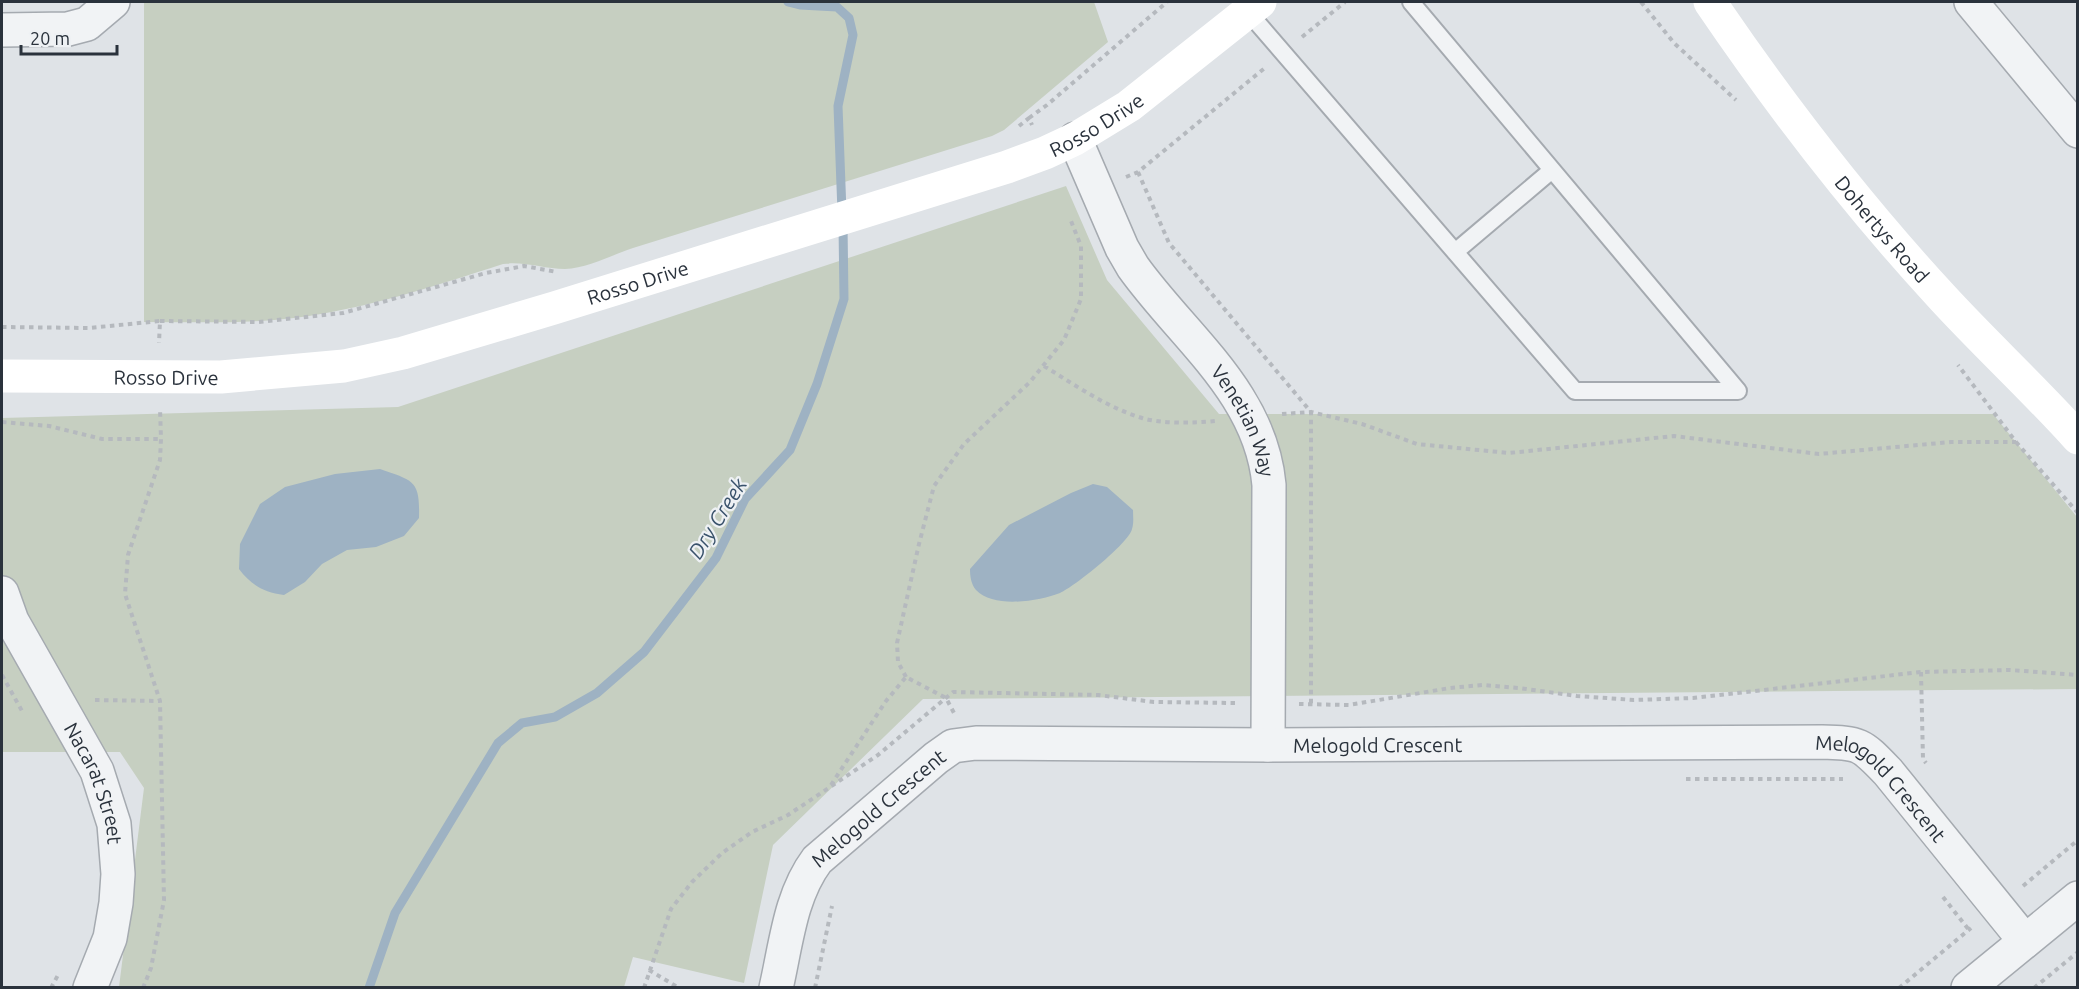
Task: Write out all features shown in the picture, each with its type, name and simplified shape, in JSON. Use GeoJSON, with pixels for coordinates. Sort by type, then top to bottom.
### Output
{"type":"FeatureCollection","features":[{"type":"Feature","properties":{"kind":"street"},"geometry":{"type":"LineString","coordinates":[[2,30],[68,29],[87,24],[113,2]]}},
{"type":"Feature","properties":{"kind":"street","name":"Dohertys Road"},"geometry":{"type":"LineString","coordinates":[[1710,2],[1813,144],[1904,254],[1943,298],[2078,438]]}},
{"type":"Feature","properties":{"kind":"street"},"geometry":{"type":"LineString","coordinates":[[1971,2],[2078,131]]}},
{"type":"Feature","properties":{"kind":"street","name":"Rosso Drive"},"geometry":{"type":"LineString","coordinates":[[2,376],[221,377],[344,366],[414,350],[976,177],[1045,153],[1075,139],[1129,106],[1246,10]]}},
{"type":"Feature","properties":{"kind":"street","name":"Venetian Way"},"geometry":{"type":"LineString","coordinates":[[1075,139],[1132,267],[1239,397],[1260,439],[1267,464],[1269,485],[1268,745]]}},
{"type":"Feature","properties":{"kind":"street","name":"Nacarat Street"},"geometry":{"type":"LineString","coordinates":[[2,593],[12,621],[97,771],[114,824],[118,874],[116,903],[110,938],[90,987]]}},
{"type":"Feature","properties":{"kind":"street","name":"Melogold Crescent"},"geometry":{"type":"LineString","coordinates":[[776,987],[797,896],[805,876],[817,860],[936,758],[953,746],[969,744],[1268,745],[1822,741],[1853,743],[1867,750],[1888,772],[2025,942]]}},
{"type":"Feature","properties":{"kind":"street"},"geometry":{"type":"LineString","coordinates":[[1968,987],[2078,898]]}},
{"type":"Feature","properties":{"kind":"lane"},"geometry":{"type":"LineString","coordinates":[[1246,10],[1575,391],[1737,391],[1411,2]]}},
{"type":"Feature","properties":{"kind":"lane"},"geometry":{"type":"LineString","coordinates":[[1455,252],[1552,170]]}},
{"type":"Feature","properties":{"kind":"path"},"geometry":{"type":"LineString","coordinates":[[1013,130],[1047,105],[1167,2]]}},
{"type":"Feature","properties":{"kind":"path"},"geometry":{"type":"LineString","coordinates":[[969,744],[946,698],[906,677],[898,662],[897,644],[918,544],[934,486],[964,444],[1044,366],[1064,340],[1081,299],[1081,246],[1065,205],[1096,189],[1138,172],[1345,2]]}},
{"type":"Feature","properties":{"kind":"path"},"geometry":{"type":"LineString","coordinates":[[1641,2],[1674,43],[1742,105]]}},
{"type":"Feature","properties":{"kind":"path"},"geometry":{"type":"LineString","coordinates":[[1029,118],[1045,153]]}},
{"type":"Feature","properties":{"kind":"path"},"geometry":{"type":"LineString","coordinates":[[160,321],[258,322],[344,313],[486,273],[524,266],[559,272]]}},
{"type":"Feature","properties":{"kind":"path"},"geometry":{"type":"LineString","coordinates":[[1953,358],[2016,442],[2078,513]]}},
{"type":"Feature","properties":{"kind":"path"},"geometry":{"type":"LineString","coordinates":[[1044,366],[1096,398],[1143,418],[1195,423],[1311,412],[1362,424],[1417,444],[1509,453],[1674,436],[1819,454],[1951,442],[2016,442]]}},
{"type":"Feature","properties":{"kind":"path"},"geometry":{"type":"LineString","coordinates":[[2,422],[49,426],[102,439],[161,439],[160,460],[128,555],[125,594],[160,701],[164,900],[151,968],[143,987]]}},
{"type":"Feature","properties":{"kind":"path"},"geometry":{"type":"LineString","coordinates":[[1921,672],[1923,759],[1930,769]]}},
{"type":"Feature","properties":{"kind":"path"},"geometry":{"type":"LineString","coordinates":[[2,675],[27,720]]}},
{"type":"Feature","properties":{"kind":"path"},"geometry":{"type":"LineString","coordinates":[[829,788],[886,701],[906,677]]}},
{"type":"Feature","properties":{"kind":"path"},"geometry":{"type":"LineString","coordinates":[[1684,778],[1850,778]]}},
{"type":"Feature","properties":{"kind":"path"},"geometry":{"type":"LineString","coordinates":[[1941,894],[1969,930]]}},
{"type":"Feature","properties":{"kind":"path"},"geometry":{"type":"LineString","coordinates":[[815,987],[833,900]]}},
{"type":"Feature","properties":{"kind":"path"},"geometry":{"type":"LineString","coordinates":[[2034,987],[2078,952]]}},
{"type":"Feature","properties":{"kind":"path"},"geometry":{"type":"LineString","coordinates":[[649,970],[679,987]]}},
{"type":"Feature","properties":{"kind":"path"},"geometry":{"type":"LineString","coordinates":[[51,987],[60,971]]}},
{"type":"Feature","properties":{"kind":"green space"},"geometry":{"type":"Polygon","coordinates":[[[144,2],[1094,2],[1108,42],[1004,130],[992,136],[633,248],[591,264],[565,269],[503,264],[374,303],[294,318],[238,322],[144,322],[144,2]]]}},
{"type":"Feature","properties":{"kind":"green space"},"geometry":{"type":"Polygon","coordinates":[[[1066,186],[1107,280],[1219,414],[1993,414],[2077,517],[2077,689],[923,699],[773,845],[744,983],[633,957],[624,987],[119,987],[144,788],[120,752],[2,752],[2,418],[398,407],[1066,186]]]}},
{"type":"Feature","properties":{"kind":"water"},"geometry":{"type":"Polygon","coordinates":[[[380,469],[401,476],[413,484],[416,489],[419,518],[404,536],[376,547],[347,550],[322,564],[305,582],[284,595],[259,587],[239,569],[240,544],[260,504],[285,487],[335,474],[380,469]]]}},
{"type":"Feature","properties":{"kind":"water"},"geometry":{"type":"Polygon","coordinates":[[[1093,484],[1107,487],[1133,510],[1132,529],[1129,536],[1112,554],[1077,582],[1051,596],[1017,602],[994,600],[976,590],[971,580],[970,569],[1009,525],[1093,484]]]}},
{"type":"Feature","properties":{"kind":"waterway","name":"Dry Creek"},"geometry":{"type":"LineString","coordinates":[[788,2],[837,7],[849,18],[853,35],[838,106],[842,212]]}},
{"type":"Feature","properties":{"kind":"waterway","name":"Dry Creek"},"geometry":{"type":"LineString","coordinates":[[369,988],[395,913],[498,743],[522,723],[555,717],[597,693],[644,652],[716,558],[745,499],[790,450],[817,384],[844,299],[843,225]]}}]}
